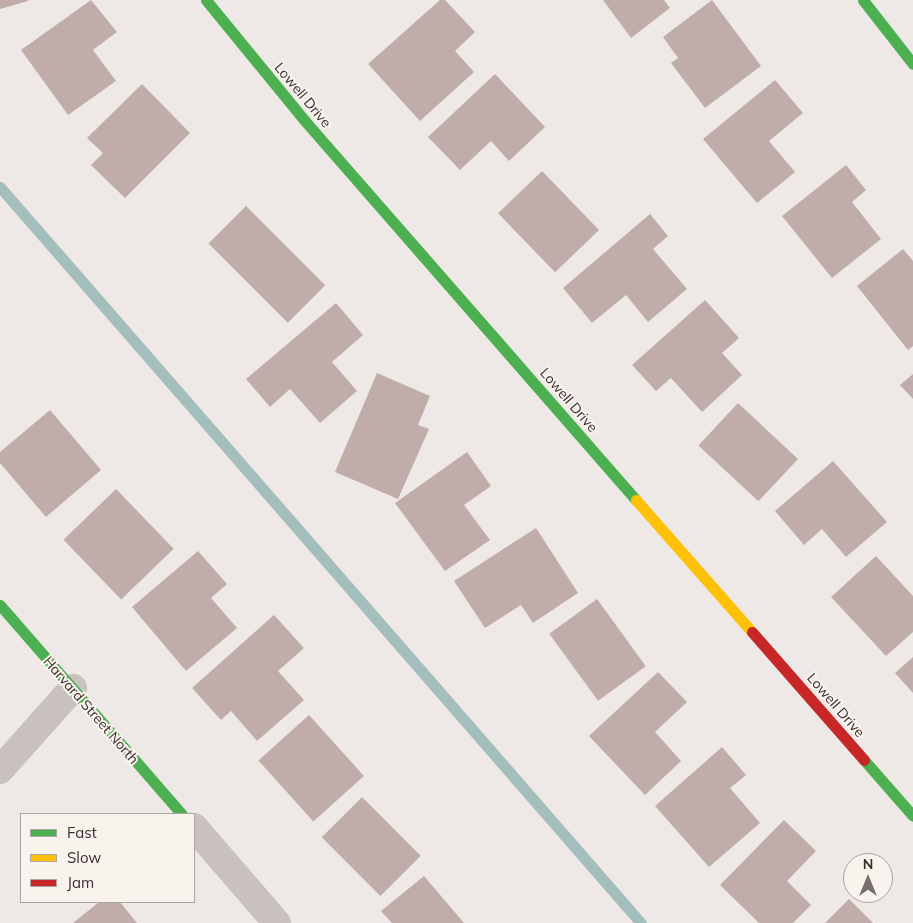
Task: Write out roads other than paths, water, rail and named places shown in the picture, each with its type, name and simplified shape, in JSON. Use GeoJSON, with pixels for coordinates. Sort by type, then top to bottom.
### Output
{"type":"FeatureCollection","features":[{"type":"Feature","properties":{"kind":"street","name":"Lowell Drive"},"geometry":{"type":"LineString","coordinates":[[206,0],[305,121],[913,816]]}},
{"type":"Feature","properties":{"kind":"street"},"geometry":{"type":"LineString","coordinates":[[863,0],[913,64]]}},
{"type":"Feature","properties":{"kind":"street","name":"Harvard Street North"},"geometry":{"type":"LineString","coordinates":[[0,605],[181,813]]}},
{"type":"Feature","properties":{"kind":"street"},"geometry":{"type":"LineString","coordinates":[[0,770],[73,688]]}},
{"type":"Feature","properties":{"kind":"street"},"geometry":{"type":"LineString","coordinates":[[195,828],[277,923]]}},
{"type":"Feature","properties":{"kind":"waterway"},"geometry":{"type":"LineString","coordinates":[[0,187],[641,923]]}}]}
